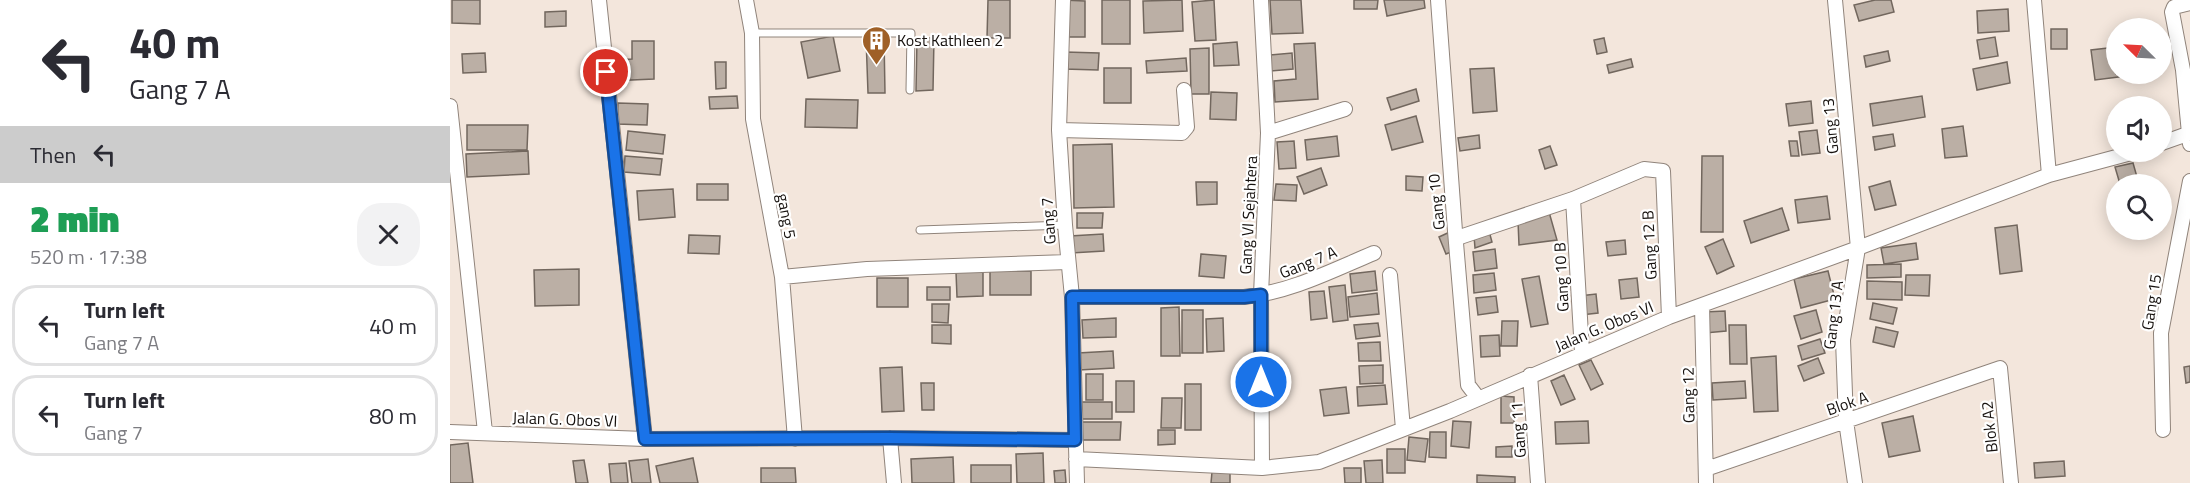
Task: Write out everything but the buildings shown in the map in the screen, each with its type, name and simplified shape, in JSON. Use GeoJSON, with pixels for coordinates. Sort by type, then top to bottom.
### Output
{"type":"FeatureCollection","features":[{"type":"Feature","properties":{"kind":"street"},"geometry":{"type":"LineString","coordinates":[[599,0],[645,439]]}},
{"type":"Feature","properties":{"kind":"street","name":"gang 5"},"geometry":{"type":"LineString","coordinates":[[746,0],[752,33],[753,119],[782,277],[795,439]]}},
{"type":"Feature","properties":{"kind":"street","name":"Gang 7"},"geometry":{"type":"LineString","coordinates":[[1063,0],[1059,130],[1072,297],[1077,483]]}},
{"type":"Feature","properties":{"kind":"street","name":"Gang VI Sejahtera"},"geometry":{"type":"LineString","coordinates":[[1260,0],[1268,133],[1261,295],[1262,468]]}},
{"type":"Feature","properties":{"kind":"street","name":"Gang 10"},"geometry":{"type":"LineString","coordinates":[[1438,0],[1468,385],[1478,398]]}},
{"type":"Feature","properties":{"kind":"street","name":"Gang 13"},"geometry":{"type":"LineString","coordinates":[[1835,0],[1858,248]]}},
{"type":"Feature","properties":{"kind":"street"},"geometry":{"type":"LineString","coordinates":[[2034,0],[2049,175]]}},
{"type":"Feature","properties":{"kind":"street"},"geometry":{"type":"LineString","coordinates":[[2172,141],[2190,137],[2183,70],[2172,12],[2174,7],[2190,3]]}},
{"type":"Feature","properties":{"kind":"street"},"geometry":{"type":"LineString","coordinates":[[1059,130],[1182,133],[1187,122],[1184,90]]}},
{"type":"Feature","properties":{"kind":"street"},"geometry":{"type":"LineString","coordinates":[[450,106],[484,432]]}},
{"type":"Feature","properties":{"kind":"street"},"geometry":{"type":"LineString","coordinates":[[1268,133],[1345,109]]}},
{"type":"Feature","properties":{"kind":"street","name":"Jalan G. Obos VI"},"geometry":{"type":"LineString","coordinates":[[1076,459],[1262,468],[1319,462],[1669,317],[2049,175],[2106,160]]}},
{"type":"Feature","properties":{"kind":"street","name":"Gang 12 B"},"geometry":{"type":"LineString","coordinates":[[1573,199],[1644,169],[1663,171],[1669,317]]}},
{"type":"Feature","properties":{"kind":"street","name":"Gang 15"},"geometry":{"type":"LineString","coordinates":[[2163,430],[2161,333],[2190,181]]}},
{"type":"Feature","properties":{"kind":"street"},"geometry":{"type":"LineString","coordinates":[[1457,237],[1573,199]]}},
{"type":"Feature","properties":{"kind":"street","name":"Gang 10 B"},"geometry":{"type":"LineString","coordinates":[[1573,199],[1582,352]]}},
{"type":"Feature","properties":{"kind":"street","name":"Gang 13 A"},"geometry":{"type":"LineString","coordinates":[[1855,483],[1846,421],[1843,340],[1858,248]]}},
{"type":"Feature","properties":{"kind":"street","name":"Gang 7 A"},"geometry":{"type":"LineString","coordinates":[[1072,297],[1244,297],[1261,295],[1295,287],[1374,253]]}},
{"type":"Feature","properties":{"kind":"street"},"geometry":{"type":"LineString","coordinates":[[782,277],[867,269],[1068,262]]}},
{"type":"Feature","properties":{"kind":"street"},"geometry":{"type":"LineString","coordinates":[[1390,275],[1402,429]]}},
{"type":"Feature","properties":{"kind":"street","name":"Gang 12"},"geometry":{"type":"LineString","coordinates":[[1702,306],[1706,476]]}},
{"type":"Feature","properties":{"kind":"street","name":"Blok A"},"geometry":{"type":"LineString","coordinates":[[1706,476],[1846,421],[2000,368]]}},
{"type":"Feature","properties":{"kind":"street","name":"Blok A2"},"geometry":{"type":"LineString","coordinates":[[2000,368],[2012,483]]}},
{"type":"Feature","properties":{"kind":"street","name":"Gang 11"},"geometry":{"type":"LineString","coordinates":[[1530,375],[1538,483]]}},
{"type":"Feature","properties":{"kind":"street","name":"Jalan G. Obos VI"},"geometry":{"type":"LineString","coordinates":[[450,432],[645,439],[1075,440]]}},
{"type":"Feature","properties":{"kind":"street"},"geometry":{"type":"LineString","coordinates":[[890,438],[894,483]]}},
{"type":"Feature","properties":{"kind":"lane"},"geometry":{"type":"LineString","coordinates":[[752,33],[911,33],[910,90]]}},
{"type":"Feature","properties":{"kind":"lane"},"geometry":{"type":"LineString","coordinates":[[920,230],[1065,225]]}},
{"type":"Feature","properties":{"kind":"place","name":"Kost Kathleen 2"},"geometry":{"type":"Point","coordinates":[876,66]}},
{"type":"Feature","properties":{"kind":"route"},"geometry":{"type":"LineString","coordinates":[[606,72],[645,439],[1075,440],[1072,297],[1244,297],[1261,295],[1261,382]]}}]}
